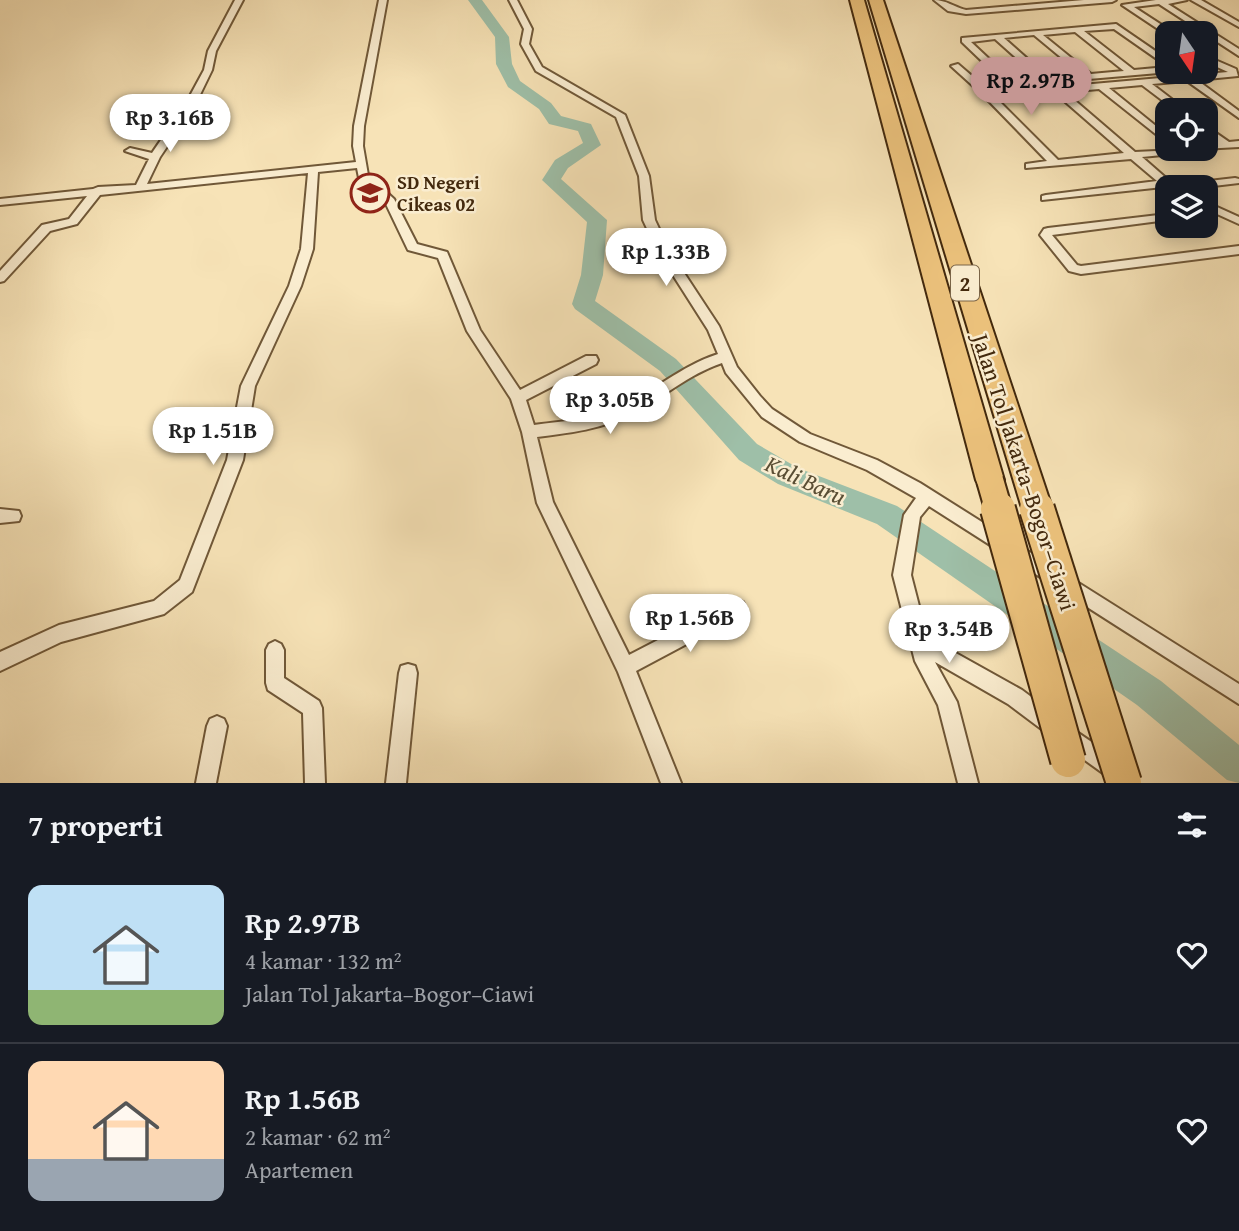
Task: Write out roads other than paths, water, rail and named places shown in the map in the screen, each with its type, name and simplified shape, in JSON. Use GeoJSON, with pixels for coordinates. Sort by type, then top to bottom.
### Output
{"type":"FeatureCollection","features":[{"type":"Feature","properties":{"kind":"highway","name":"Jalan Tol Jakarta–Bogor–Ciawi"},"geometry":{"type":"LineString","coordinates":[[857,0],[884,61],[1035,505],[1124,783]]}},
{"type":"Feature","properties":{"kind":"highway","name":"Jalan Tol Jakarta–Bogor–Ciawi"},"geometry":{"type":"LineString","coordinates":[[876,0],[884,61],[990,480],[1071,772]]}},
{"type":"Feature","properties":{"kind":"street"},"geometry":{"type":"LineString","coordinates":[[140,187],[155,157],[190,106],[208,70],[212,51],[239,0]]}},
{"type":"Feature","properties":{"kind":"street"},"geometry":{"type":"LineString","coordinates":[[383,0],[359,126],[362,176],[390,201],[412,247],[443,255],[474,331],[518,398],[529,432],[545,503],[625,667],[671,783]]}},
{"type":"Feature","properties":{"kind":"street"},"geometry":{"type":"LineString","coordinates":[[513,0],[528,29],[525,44],[539,69],[620,115],[644,176],[649,220],[673,268],[714,330],[731,369],[755,400],[786,426],[832,451],[872,465],[926,497],[1239,695]]}},
{"type":"Feature","properties":{"kind":"street"},"geometry":{"type":"LineString","coordinates":[[938,0],[961,12],[1112,0]]}},
{"type":"Feature","properties":{"kind":"street"},"geometry":{"type":"LineString","coordinates":[[956,17],[1058,4],[1126,5],[1183,0]]}},
{"type":"Feature","properties":{"kind":"street"},"geometry":{"type":"LineString","coordinates":[[1195,0],[1239,25]]}},
{"type":"Feature","properties":{"kind":"street"},"geometry":{"type":"LineString","coordinates":[[1160,1],[1189,21]]}},
{"type":"Feature","properties":{"kind":"street"},"geometry":{"type":"LineString","coordinates":[[1126,5],[1155,24]]}},
{"type":"Feature","properties":{"kind":"street"},"geometry":{"type":"LineString","coordinates":[[1218,13],[1239,12]]}},
{"type":"Feature","properties":{"kind":"street"},"geometry":{"type":"LineString","coordinates":[[1104,17],[1155,54]]}},
{"type":"Feature","properties":{"kind":"street"},"geometry":{"type":"LineString","coordinates":[[1016,89],[965,40],[1116,26]]}},
{"type":"Feature","properties":{"kind":"street"},"geometry":{"type":"LineString","coordinates":[[1076,29],[1131,72]]}},
{"type":"Feature","properties":{"kind":"street"},"geometry":{"type":"LineString","coordinates":[[1218,33],[1239,31]]}},
{"type":"Feature","properties":{"kind":"street"},"geometry":{"type":"LineString","coordinates":[[1036,33],[1088,76]]}},
{"type":"Feature","properties":{"kind":"street"},"geometry":{"type":"LineString","coordinates":[[997,36],[1155,176]]}},
{"type":"Feature","properties":{"kind":"street"},"geometry":{"type":"LineString","coordinates":[[1218,40],[1239,52]]}},
{"type":"Feature","properties":{"kind":"street"},"geometry":{"type":"LineString","coordinates":[[955,66],[985,92],[1055,163]]}},
{"type":"Feature","properties":{"kind":"street"},"geometry":{"type":"LineString","coordinates":[[1218,68],[1236,73]]}},
{"type":"Feature","properties":{"kind":"street"},"geometry":{"type":"LineString","coordinates":[[985,92],[1051,85],[1088,76],[1155,70]]}},
{"type":"Feature","properties":{"kind":"street"},"geometry":{"type":"LineString","coordinates":[[1218,74],[1236,73]]}},
{"type":"Feature","properties":{"kind":"street"},"geometry":{"type":"LineString","coordinates":[[1051,85],[1100,86],[1155,80]]}},
{"type":"Feature","properties":{"kind":"street"},"geometry":{"type":"LineString","coordinates":[[1144,82],[1165,98]]}},
{"type":"Feature","properties":{"kind":"street"},"geometry":{"type":"LineString","coordinates":[[1196,84],[1239,115]]}},
{"type":"Feature","properties":{"kind":"street"},"geometry":{"type":"LineString","coordinates":[[1100,86],[1155,130]]}},
{"type":"Feature","properties":{"kind":"street"},"geometry":{"type":"LineString","coordinates":[[1218,138],[1227,145]]}},
{"type":"Feature","properties":{"kind":"street"},"geometry":{"type":"LineString","coordinates":[[1218,146],[1239,144]]}},
{"type":"Feature","properties":{"kind":"street"},"geometry":{"type":"LineString","coordinates":[[130,151],[155,157]]}},
{"type":"Feature","properties":{"kind":"street"},"geometry":{"type":"LineString","coordinates":[[1030,166],[1155,152]]}},
{"type":"Feature","properties":{"kind":"street"},"geometry":{"type":"LineString","coordinates":[[0,202],[98,190],[313,172],[360,165]]}},
{"type":"Feature","properties":{"kind":"street"},"geometry":{"type":"LineString","coordinates":[[0,662],[59,634],[158,608],[186,586],[235,460],[248,386],[295,286],[307,249],[313,172]]}},
{"type":"Feature","properties":{"kind":"street"},"geometry":{"type":"LineString","coordinates":[[1218,183],[1235,181]]}},
{"type":"Feature","properties":{"kind":"street"},"geometry":{"type":"LineString","coordinates":[[1046,198],[1155,186]]}},
{"type":"Feature","properties":{"kind":"street"},"geometry":{"type":"LineString","coordinates":[[0,278],[48,226],[73,222],[98,190]]}},
{"type":"Feature","properties":{"kind":"street"},"geometry":{"type":"LineString","coordinates":[[1219,211],[1239,221]]}},
{"type":"Feature","properties":{"kind":"street"},"geometry":{"type":"LineString","coordinates":[[1155,219],[1048,232],[1046,235],[1073,268],[1081,270],[1239,250]]}},
{"type":"Feature","properties":{"kind":"street"},"geometry":{"type":"LineString","coordinates":[[529,432],[609,418],[690,369],[727,356]]}},
{"type":"Feature","properties":{"kind":"street"},"geometry":{"type":"LineString","coordinates":[[518,398],[591,360]]}},
{"type":"Feature","properties":{"kind":"street"},"geometry":{"type":"LineString","coordinates":[[926,497],[912,515],[902,575],[924,661],[947,702],[968,783]]}},
{"type":"Feature","properties":{"kind":"street"},"geometry":{"type":"LineString","coordinates":[[625,667],[737,607]]}},
{"type":"Feature","properties":{"kind":"street"},"geometry":{"type":"LineString","coordinates":[[921,644],[1015,697],[1133,783]]}},
{"type":"Feature","properties":{"kind":"street"},"geometry":{"type":"LineString","coordinates":[[275,650],[275,683],[312,708],[315,783]]}},
{"type":"Feature","properties":{"kind":"street"},"geometry":{"type":"LineString","coordinates":[[396,783],[408,673]]}},
{"type":"Feature","properties":{"kind":"street"},"geometry":{"type":"LineString","coordinates":[[206,783],[217,726]]}},
{"type":"Feature","properties":{"kind":"waterway","name":"Kali Baru"},"geometry":{"type":"LineString","coordinates":[[475,0],[502,37],[504,64],[514,84],[545,106],[555,120],[585,128],[592,145],[561,164],[551,180],[597,220],[592,275],[583,304],[668,365],[748,452],[788,476],[887,515],[1149,693],[1239,768]]}},
{"type":"Feature","properties":{"kind":"place","name":"SD Negeri Cikeas 02"},"geometry":{"type":"Point","coordinates":[370,193]}}]}
